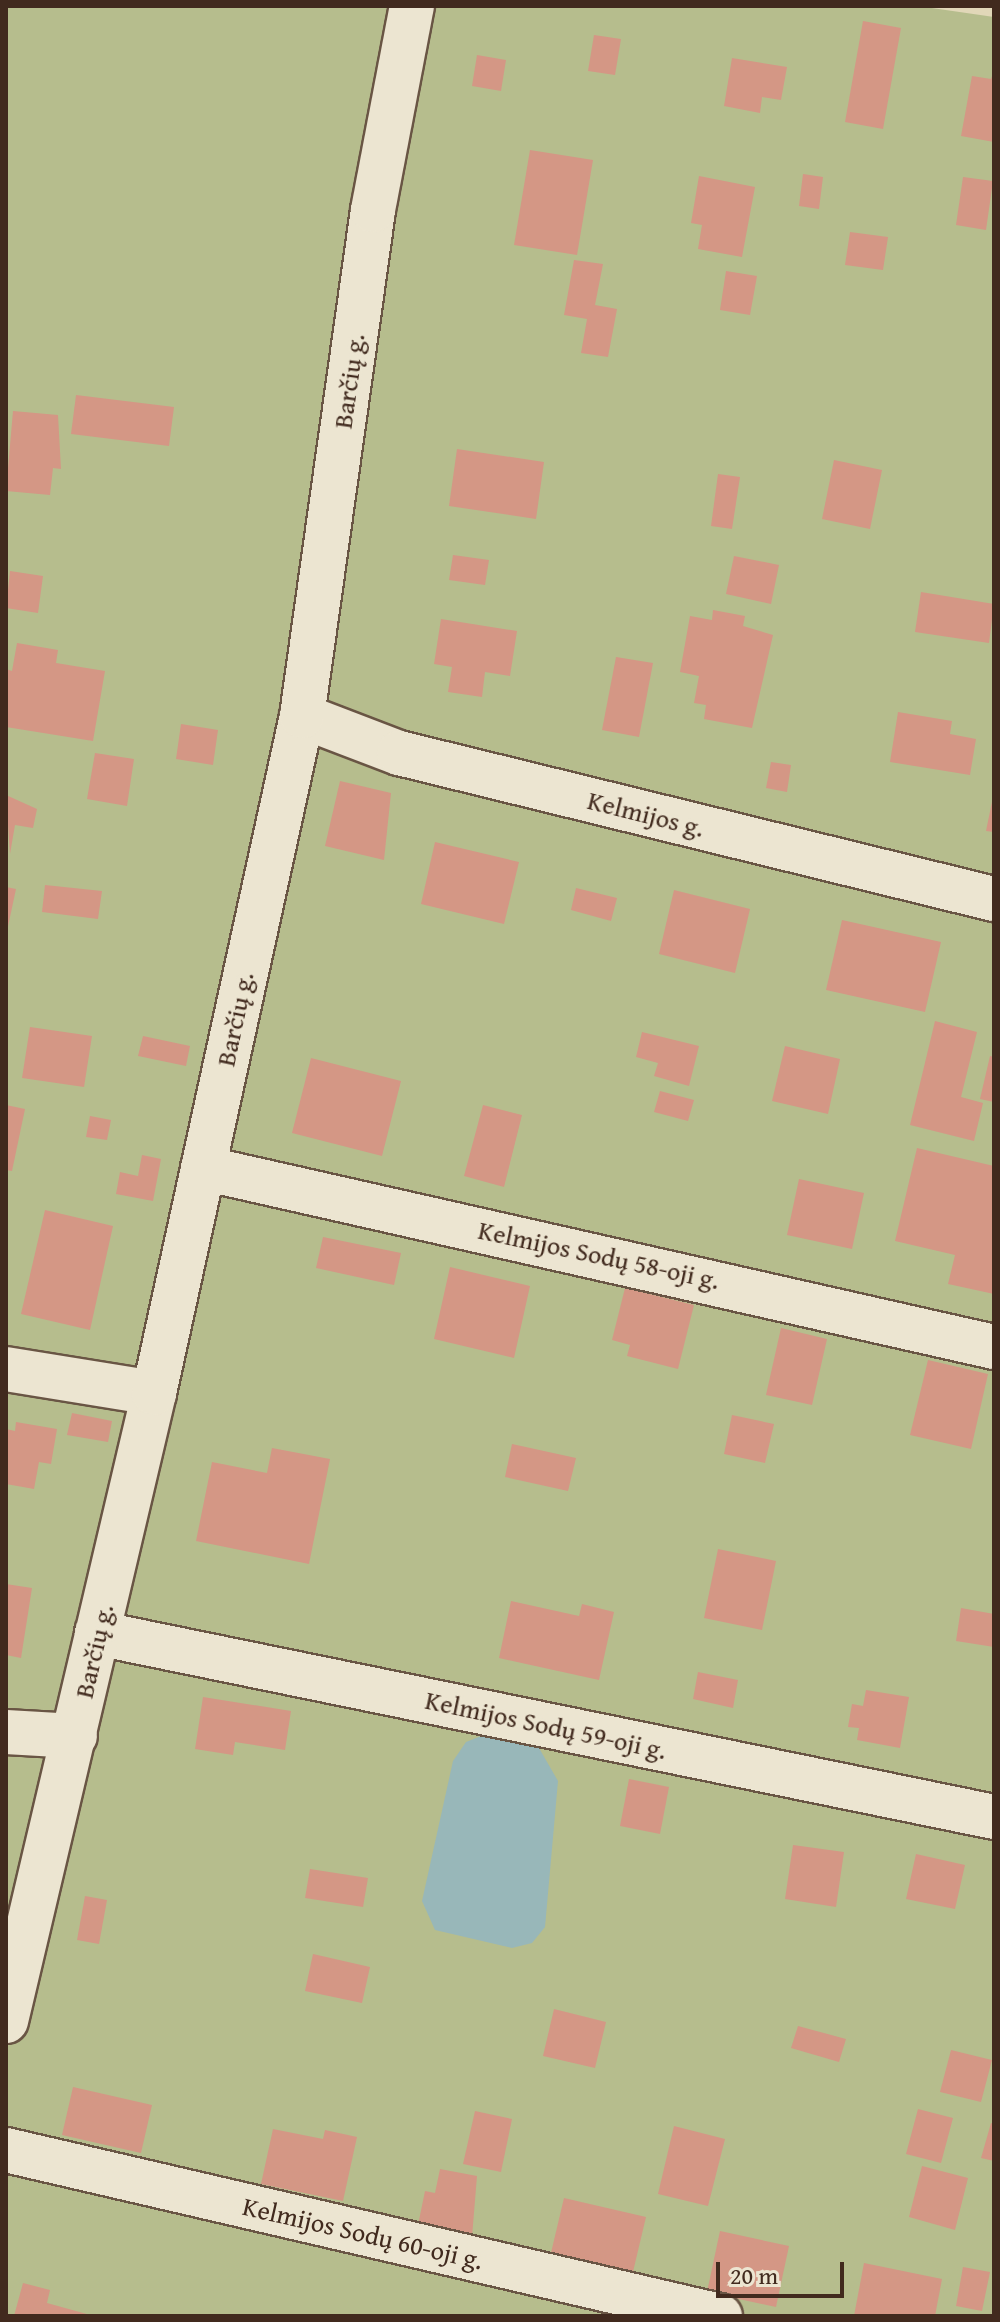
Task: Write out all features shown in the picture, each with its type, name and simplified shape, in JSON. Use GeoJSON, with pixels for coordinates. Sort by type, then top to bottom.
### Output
{"type":"FeatureCollection","features":[{"type":"Feature","properties":{"kind":"street","name":"Barčių g."},"geometry":{"type":"LineString","coordinates":[[6,2021],[154,1393],[302,716],[373,210],[412,6]]}},
{"type":"Feature","properties":{"kind":"street","name":"Kelmijos g."},"geometry":{"type":"LineString","coordinates":[[302,716],[399,753],[994,899]]}},
{"type":"Feature","properties":{"kind":"street","name":"Kelmijos Sodų 58-oji g."},"geometry":{"type":"LineString","coordinates":[[203,1168],[994,1347]]}},
{"type":"Feature","properties":{"kind":"street"},"geometry":{"type":"LineString","coordinates":[[6,1369],[154,1393]]}},
{"type":"Feature","properties":{"kind":"street","name":"Kelmijos Sodų 59-oji g."},"geometry":{"type":"LineString","coordinates":[[97,1633],[994,1817]]}},
{"type":"Feature","properties":{"kind":"street"},"geometry":{"type":"LineString","coordinates":[[6,1732],[75,1736]]}},
{"type":"Feature","properties":{"kind":"street","name":"Kelmijos Sodų 60-oji g."},"geometry":{"type":"LineString","coordinates":[[6,2150],[720,2316]]}},
{"type":"Feature","properties":{"kind":"green space"},"geometry":{"type":"Polygon","coordinates":[[[6,6],[918,6],[994,17],[994,2316],[6,2316],[6,6]]]}},
{"type":"Feature","properties":{"kind":"water"},"geometry":{"type":"Polygon","coordinates":[[[481,1736],[539,1748],[558,1781],[545,1927],[532,1943],[512,1948],[435,1930],[422,1901],[453,1761],[466,1742],[481,1736]]]}},
{"type":"Feature","properties":{"kind":"building"},"geometry":{"type":"Polygon","coordinates":[[[863,21],[901,28],[883,129],[845,122],[863,21]]]}},
{"type":"Feature","properties":{"kind":"building"},"geometry":{"type":"Polygon","coordinates":[[[594,35],[621,39],[615,75],[588,71],[594,35]]]}},
{"type":"Feature","properties":{"kind":"building"},"geometry":{"type":"Polygon","coordinates":[[[477,55],[506,60],[501,91],[472,86],[477,55]]]}},
{"type":"Feature","properties":{"kind":"building"},"geometry":{"type":"Polygon","coordinates":[[[732,58],[787,67],[781,100],[762,97],[760,113],[724,106],[732,58]]]}},
{"type":"Feature","properties":{"kind":"building"},"geometry":{"type":"Polygon","coordinates":[[[994,70],[994,142],[961,136],[972,76],[991,79],[994,70]]]}},
{"type":"Feature","properties":{"kind":"building"},"geometry":{"type":"Polygon","coordinates":[[[530,150],[593,160],[577,255],[514,245],[530,150]]]}},
{"type":"Feature","properties":{"kind":"building"},"geometry":{"type":"Polygon","coordinates":[[[803,174],[823,177],[819,209],[799,206],[803,174]]]}},
{"type":"Feature","properties":{"kind":"building"},"geometry":{"type":"Polygon","coordinates":[[[699,176],[755,187],[742,257],[698,249],[702,225],[691,223],[699,176]]]}},
{"type":"Feature","properties":{"kind":"building"},"geometry":{"type":"Polygon","coordinates":[[[963,177],[993,181],[986,230],[956,225],[963,177]]]}},
{"type":"Feature","properties":{"kind":"building"},"geometry":{"type":"Polygon","coordinates":[[[850,232],[888,237],[883,270],[845,265],[850,232]]]}},
{"type":"Feature","properties":{"kind":"building"},"geometry":{"type":"Polygon","coordinates":[[[574,260],[603,264],[595,305],[617,309],[608,357],[581,353],[587,319],[564,315],[574,260]]]}},
{"type":"Feature","properties":{"kind":"building"},"geometry":{"type":"Polygon","coordinates":[[[726,271],[757,276],[750,315],[720,310],[726,271]]]}},
{"type":"Feature","properties":{"kind":"building"},"geometry":{"type":"Polygon","coordinates":[[[76,395],[174,407],[169,446],[71,434],[76,395]]]}},
{"type":"Feature","properties":{"kind":"building"},"geometry":{"type":"Polygon","coordinates":[[[13,411],[58,415],[61,469],[53,468],[50,495],[6,491],[13,411]]]}},
{"type":"Feature","properties":{"kind":"building"},"geometry":{"type":"Polygon","coordinates":[[[457,449],[544,462],[536,519],[449,506],[457,449]]]}},
{"type":"Feature","properties":{"kind":"building"},"geometry":{"type":"Polygon","coordinates":[[[834,460],[882,470],[870,529],[822,519],[834,460]]]}},
{"type":"Feature","properties":{"kind":"building"},"geometry":{"type":"Polygon","coordinates":[[[718,474],[740,477],[732,529],[711,526],[718,474]]]}},
{"type":"Feature","properties":{"kind":"building"},"geometry":{"type":"Polygon","coordinates":[[[453,555],[489,560],[485,585],[449,580],[453,555]]]}},
{"type":"Feature","properties":{"kind":"building"},"geometry":{"type":"Polygon","coordinates":[[[734,556],[779,565],[771,604],[726,594],[734,556]]]}},
{"type":"Feature","properties":{"kind":"building"},"geometry":{"type":"Polygon","coordinates":[[[10,571],[43,576],[38,613],[6,608],[10,571]]]}},
{"type":"Feature","properties":{"kind":"building"},"geometry":{"type":"Polygon","coordinates":[[[921,592],[994,604],[989,643],[915,632],[921,592]]]}},
{"type":"Feature","properties":{"kind":"building"},"geometry":{"type":"Polygon","coordinates":[[[713,610],[745,616],[743,626],[773,635],[752,728],[704,719],[706,705],[694,703],[699,676],[680,672],[690,616],[712,620],[713,610]]]}},
{"type":"Feature","properties":{"kind":"building"},"geometry":{"type":"Polygon","coordinates":[[[441,619],[517,631],[510,676],[485,672],[482,697],[448,692],[452,667],[434,664],[441,619]]]}},
{"type":"Feature","properties":{"kind":"building"},"geometry":{"type":"Polygon","coordinates":[[[17,643],[58,650],[56,663],[105,671],[93,741],[6,727],[6,669],[12,671],[17,643]]]}},
{"type":"Feature","properties":{"kind":"building"},"geometry":{"type":"Polygon","coordinates":[[[616,657],[653,663],[639,737],[602,730],[616,657]]]}},
{"type":"Feature","properties":{"kind":"building"},"geometry":{"type":"Polygon","coordinates":[[[898,712],[952,721],[950,734],[976,739],[970,775],[890,762],[898,712]]]}},
{"type":"Feature","properties":{"kind":"building"},"geometry":{"type":"Polygon","coordinates":[[[181,724],[218,730],[213,765],[176,759],[181,724]]]}},
{"type":"Feature","properties":{"kind":"building"},"geometry":{"type":"Polygon","coordinates":[[[95,753],[134,759],[127,806],[87,799],[95,753]]]}},
{"type":"Feature","properties":{"kind":"building"},"geometry":{"type":"Polygon","coordinates":[[[771,762],[791,765],[787,792],[766,788],[771,762]]]}},
{"type":"Feature","properties":{"kind":"building"},"geometry":{"type":"Polygon","coordinates":[[[340,781],[391,793],[384,860],[325,846],[340,781]]]}},
{"type":"Feature","properties":{"kind":"building"},"geometry":{"type":"Polygon","coordinates":[[[994,792],[994,832],[986,831],[994,792]]]}},
{"type":"Feature","properties":{"kind":"building"},"geometry":{"type":"Polygon","coordinates":[[[6,795],[37,809],[33,828],[15,825],[10,854],[6,795]]]}},
{"type":"Feature","properties":{"kind":"building"},"geometry":{"type":"Polygon","coordinates":[[[435,842],[519,862],[504,924],[421,904],[435,842]]]}},
{"type":"Feature","properties":{"kind":"building"},"geometry":{"type":"Polygon","coordinates":[[[45,885],[102,891],[98,919],[42,912],[45,885]]]}},
{"type":"Feature","properties":{"kind":"building"},"geometry":{"type":"Polygon","coordinates":[[[6,887],[16,889],[7,931],[6,931],[6,887]]]}},
{"type":"Feature","properties":{"kind":"building"},"geometry":{"type":"Polygon","coordinates":[[[576,888],[617,898],[611,921],[571,910],[576,888]]]}},
{"type":"Feature","properties":{"kind":"building"},"geometry":{"type":"Polygon","coordinates":[[[674,890],[750,909],[735,973],[659,954],[674,890]]]}},
{"type":"Feature","properties":{"kind":"building"},"geometry":{"type":"Polygon","coordinates":[[[842,920],[941,942],[925,1012],[826,990],[842,920]]]}},
{"type":"Feature","properties":{"kind":"building"},"geometry":{"type":"Polygon","coordinates":[[[935,1021],[977,1032],[961,1097],[983,1103],[974,1141],[910,1125],[935,1021]]]}},
{"type":"Feature","properties":{"kind":"building"},"geometry":{"type":"Polygon","coordinates":[[[30,1027],[92,1036],[84,1087],[22,1078],[30,1027]]]}},
{"type":"Feature","properties":{"kind":"building"},"geometry":{"type":"Polygon","coordinates":[[[642,1032],[699,1046],[689,1086],[654,1076],[658,1063],[636,1057],[642,1032]]]}},
{"type":"Feature","properties":{"kind":"building"},"geometry":{"type":"Polygon","coordinates":[[[143,1036],[190,1046],[186,1066],[138,1056],[143,1036]]]}},
{"type":"Feature","properties":{"kind":"building"},"geometry":{"type":"Polygon","coordinates":[[[785,1046],[840,1059],[828,1114],[772,1101],[785,1046]]]}},
{"type":"Feature","properties":{"kind":"building"},"geometry":{"type":"Polygon","coordinates":[[[990,1056],[994,1057],[994,1102],[980,1099],[990,1056]]]}},
{"type":"Feature","properties":{"kind":"building"},"geometry":{"type":"Polygon","coordinates":[[[311,1058],[401,1081],[382,1156],[292,1133],[311,1058]]]}},
{"type":"Feature","properties":{"kind":"building"},"geometry":{"type":"Polygon","coordinates":[[[660,1091],[694,1100],[688,1121],[654,1112],[660,1091]]]}},
{"type":"Feature","properties":{"kind":"building"},"geometry":{"type":"Polygon","coordinates":[[[6,1105],[25,1109],[12,1171],[6,1170],[6,1105]]]}},
{"type":"Feature","properties":{"kind":"building"},"geometry":{"type":"Polygon","coordinates":[[[483,1105],[522,1115],[504,1187],[464,1176],[483,1105]]]}},
{"type":"Feature","properties":{"kind":"building"},"geometry":{"type":"Polygon","coordinates":[[[90,1116],[111,1120],[107,1140],[86,1137],[90,1116]]]}},
{"type":"Feature","properties":{"kind":"building"},"geometry":{"type":"Polygon","coordinates":[[[917,1148],[994,1166],[994,1294],[948,1284],[955,1255],[895,1241],[917,1148]]]}},
{"type":"Feature","properties":{"kind":"building"},"geometry":{"type":"Polygon","coordinates":[[[142,1155],[161,1159],[153,1201],[116,1194],[120,1172],[138,1176],[142,1155]]]}},
{"type":"Feature","properties":{"kind":"building"},"geometry":{"type":"Polygon","coordinates":[[[799,1179],[864,1193],[852,1249],[787,1235],[799,1179]]]}},
{"type":"Feature","properties":{"kind":"building"},"geometry":{"type":"Polygon","coordinates":[[[45,1210],[113,1226],[90,1330],[21,1314],[45,1210]]]}},
{"type":"Feature","properties":{"kind":"building"},"geometry":{"type":"Polygon","coordinates":[[[323,1237],[401,1253],[394,1285],[316,1268],[323,1237]]]}},
{"type":"Feature","properties":{"kind":"building"},"geometry":{"type":"Polygon","coordinates":[[[450,1267],[530,1286],[514,1358],[434,1339],[450,1267]]]}},
{"type":"Feature","properties":{"kind":"building"},"geometry":{"type":"Polygon","coordinates":[[[625,1288],[694,1305],[678,1369],[627,1356],[630,1345],[612,1340],[625,1288]]]}},
{"type":"Feature","properties":{"kind":"building"},"geometry":{"type":"Polygon","coordinates":[[[781,1328],[827,1339],[812,1405],[766,1395],[781,1328]]]}},
{"type":"Feature","properties":{"kind":"building"},"geometry":{"type":"Polygon","coordinates":[[[928,1360],[988,1374],[971,1449],[910,1435],[928,1360]]]}},
{"type":"Feature","properties":{"kind":"building"},"geometry":{"type":"Polygon","coordinates":[[[72,1413],[112,1421],[108,1442],[67,1435],[72,1413]]]}},
{"type":"Feature","properties":{"kind":"building"},"geometry":{"type":"Polygon","coordinates":[[[732,1415],[774,1424],[765,1463],[724,1454],[732,1415]]]}},
{"type":"Feature","properties":{"kind":"building"},"geometry":{"type":"Polygon","coordinates":[[[16,1422],[57,1429],[51,1464],[39,1462],[34,1489],[6,1484],[6,1429],[15,1431],[16,1422]]]}},
{"type":"Feature","properties":{"kind":"building"},"geometry":{"type":"Polygon","coordinates":[[[512,1444],[576,1458],[568,1491],[505,1477],[512,1444]]]}},
{"type":"Feature","properties":{"kind":"building"},"geometry":{"type":"Polygon","coordinates":[[[272,1448],[330,1459],[309,1564],[196,1541],[212,1462],[267,1473],[272,1448]]]}},
{"type":"Feature","properties":{"kind":"building"},"geometry":{"type":"Polygon","coordinates":[[[718,1549],[776,1561],[762,1630],[704,1618],[718,1549]]]}},
{"type":"Feature","properties":{"kind":"building"},"geometry":{"type":"Polygon","coordinates":[[[6,1584],[32,1588],[21,1658],[6,1655],[6,1584]]]}},
{"type":"Feature","properties":{"kind":"building"},"geometry":{"type":"Polygon","coordinates":[[[511,1601],[579,1616],[582,1604],[614,1612],[599,1680],[499,1658],[511,1601]]]}},
{"type":"Feature","properties":{"kind":"building"},"geometry":{"type":"Polygon","coordinates":[[[961,1608],[994,1614],[994,1647],[956,1641],[961,1608]]]}},
{"type":"Feature","properties":{"kind":"building"},"geometry":{"type":"Polygon","coordinates":[[[698,1672],[738,1680],[733,1708],[693,1699],[698,1672]]]}},
{"type":"Feature","properties":{"kind":"building"},"geometry":{"type":"Polygon","coordinates":[[[866,1690],[909,1697],[900,1748],[857,1740],[859,1728],[848,1727],[852,1704],[863,1706],[866,1690]]]}},
{"type":"Feature","properties":{"kind":"building"},"geometry":{"type":"Polygon","coordinates":[[[203,1697],[291,1711],[285,1750],[235,1742],[233,1755],[195,1749],[203,1697]]]}},
{"type":"Feature","properties":{"kind":"building"},"geometry":{"type":"Polygon","coordinates":[[[629,1779],[669,1787],[660,1834],[620,1826],[629,1779]]]}},
{"type":"Feature","properties":{"kind":"building"},"geometry":{"type":"Polygon","coordinates":[[[793,1845],[844,1852],[836,1907],[785,1899],[793,1845]]]}},
{"type":"Feature","properties":{"kind":"building"},"geometry":{"type":"Polygon","coordinates":[[[916,1854],[965,1865],[955,1909],[906,1899],[916,1854]]]}},
{"type":"Feature","properties":{"kind":"building"},"geometry":{"type":"Polygon","coordinates":[[[310,1869],[368,1878],[363,1907],[305,1898],[310,1869]]]}},
{"type":"Feature","properties":{"kind":"building"},"geometry":{"type":"Polygon","coordinates":[[[85,1896],[107,1900],[99,1944],[77,1940],[85,1896]]]}},
{"type":"Feature","properties":{"kind":"building"},"geometry":{"type":"Polygon","coordinates":[[[313,1954],[370,1967],[362,2003],[305,1991],[313,1954]]]}},
{"type":"Feature","properties":{"kind":"building"},"geometry":{"type":"Polygon","coordinates":[[[554,2009],[606,2022],[595,2068],[543,2056],[554,2009]]]}},
{"type":"Feature","properties":{"kind":"building"},"geometry":{"type":"Polygon","coordinates":[[[798,2026],[846,2039],[839,2062],[791,2048],[798,2026]]]}},
{"type":"Feature","properties":{"kind":"building"},"geometry":{"type":"Polygon","coordinates":[[[951,2050],[992,2060],[981,2102],[940,2092],[951,2050]]]}},
{"type":"Feature","properties":{"kind":"building"},"geometry":{"type":"Polygon","coordinates":[[[73,2087],[152,2105],[141,2153],[62,2135],[73,2087]]]}},
{"type":"Feature","properties":{"kind":"building"},"geometry":{"type":"Polygon","coordinates":[[[918,2109],[953,2118],[941,2163],[906,2154],[918,2109]]]}},
{"type":"Feature","properties":{"kind":"building"},"geometry":{"type":"Polygon","coordinates":[[[475,2111],[512,2119],[501,2172],[463,2164],[475,2111]]]}},
{"type":"Feature","properties":{"kind":"building"},"geometry":{"type":"Polygon","coordinates":[[[991,2123],[994,2124],[994,2161],[981,2158],[991,2123]]]}},
{"type":"Feature","properties":{"kind":"building"},"geometry":{"type":"Polygon","coordinates":[[[674,2126],[725,2139],[708,2206],[658,2194],[674,2126]]]}},
{"type":"Feature","properties":{"kind":"building"},"geometry":{"type":"Polygon","coordinates":[[[273,2129],[323,2139],[325,2130],[357,2137],[343,2201],[261,2184],[273,2129]]]}},
{"type":"Feature","properties":{"kind":"building"},"geometry":{"type":"Polygon","coordinates":[[[922,2166],[968,2178],[955,2230],[909,2217],[922,2166]]]}},
{"type":"Feature","properties":{"kind":"building"},"geometry":{"type":"Polygon","coordinates":[[[440,2169],[477,2176],[472,2237],[418,2225],[425,2191],[435,2193],[440,2169]]]}},
{"type":"Feature","properties":{"kind":"building"},"geometry":{"type":"Polygon","coordinates":[[[564,2198],[646,2217],[632,2276],[550,2257],[564,2198]]]}},
{"type":"Feature","properties":{"kind":"building"},"geometry":{"type":"Polygon","coordinates":[[[720,2231],[789,2246],[776,2307],[707,2292],[720,2231]]]}},
{"type":"Feature","properties":{"kind":"building"},"geometry":{"type":"Polygon","coordinates":[[[864,2263],[942,2279],[935,2316],[854,2316],[864,2263]]]}},
{"type":"Feature","properties":{"kind":"building"},"geometry":{"type":"Polygon","coordinates":[[[963,2267],[990,2272],[982,2311],[956,2306],[963,2267]]]}},
{"type":"Feature","properties":{"kind":"building"},"geometry":{"type":"Polygon","coordinates":[[[23,2283],[50,2290],[47,2303],[94,2316],[14,2316],[23,2283]]]}}]}
